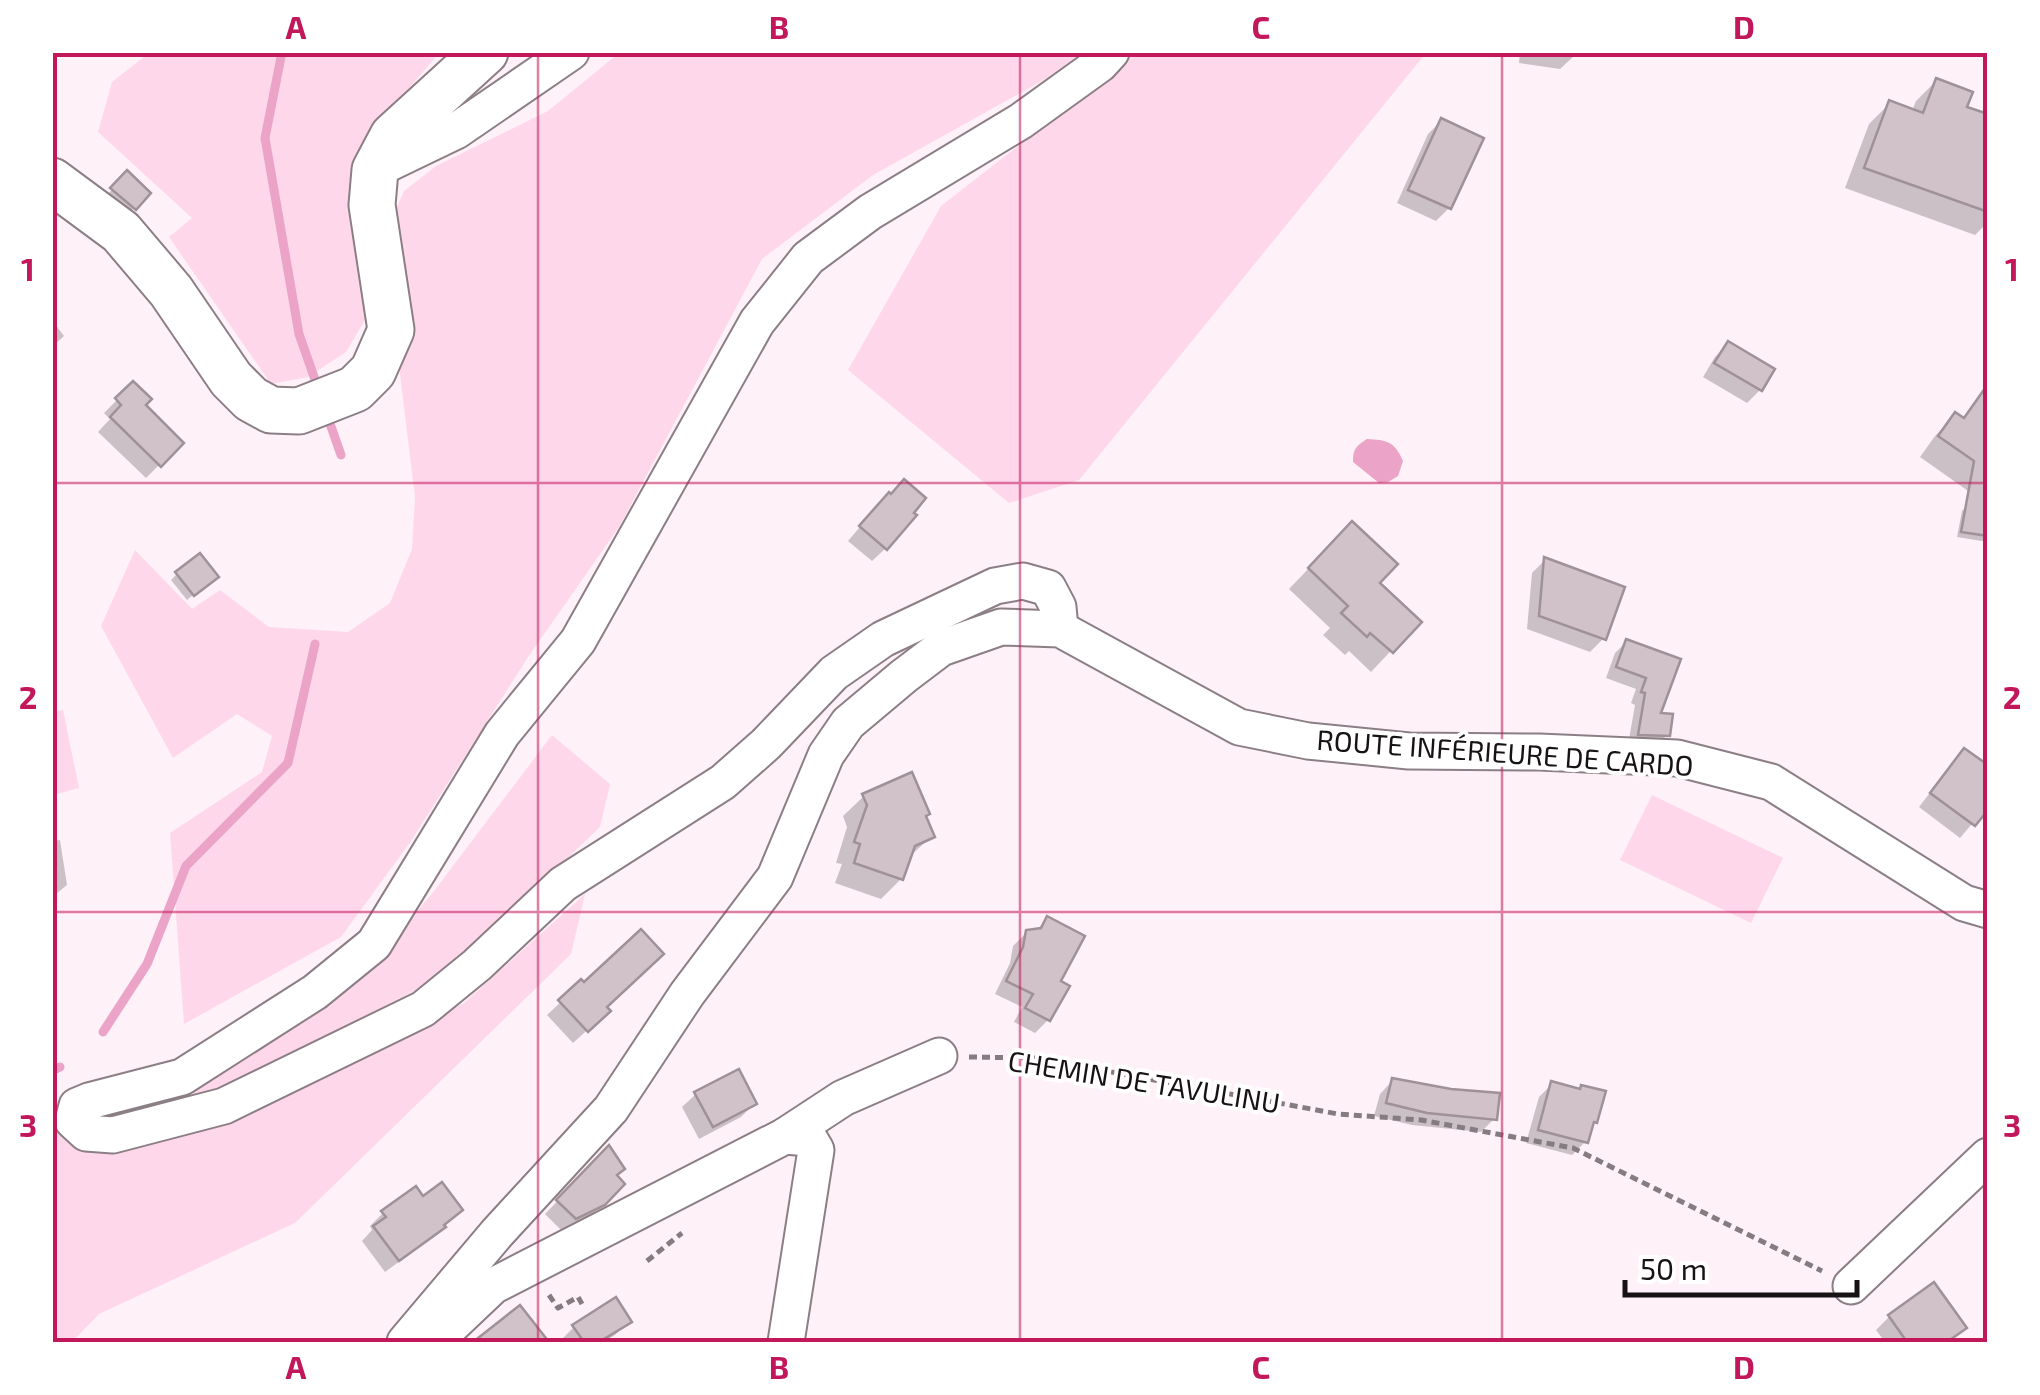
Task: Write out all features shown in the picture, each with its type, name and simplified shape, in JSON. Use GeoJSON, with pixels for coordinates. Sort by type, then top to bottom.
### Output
{"type":"FeatureCollection","features":[{"type":"Feature","properties":{"kind":"main road"},"geometry":{"type":"LineString","coordinates":[[52,181],[121,232],[171,291],[251,400],[271,410],[299,411],[355,389],[374,371],[391,330],[372,205],[375,170],[392,136],[485,52]]}},
{"type":"Feature","properties":{"kind":"street"},"geometry":{"type":"LineString","coordinates":[[375,170],[456,130],[571,52]]}},
{"type":"Feature","properties":{"kind":"street"},"geometry":{"type":"LineString","coordinates":[[1060,629],[1058,607],[1048,588],[1023,581],[995,586],[883,639],[834,673],[766,744],[723,782],[563,884],[477,965],[423,1009],[224,1106],[113,1136],[86,1133],[72,1121],[77,1106],[89,1100],[182,1077],[314,992],[374,944],[502,734],[578,642],[757,322],[808,258],[870,212],[1020,122],[1111,52]]}},
{"type":"Feature","properties":{"kind":"street","name":"ROUTE INFÉRIEURE DE CARDO"},"geometry":{"type":"LineString","coordinates":[[405,1342],[497,1232],[611,1110],[686,994],[775,878],[826,755],[848,722],[941,648],[1001,627],[1060,629],[1240,727],[1308,741],[1410,751],[1677,758],[1771,782],[1964,904],[1988,910]]}},
{"type":"Feature","properties":{"kind":"street"},"geometry":{"type":"LineString","coordinates":[[419,1342],[436,1340],[492,1286],[786,1136],[842,1098],[939,1056]]}},
{"type":"Feature","properties":{"kind":"street"},"geometry":{"type":"LineString","coordinates":[[786,1136],[809,1138],[816,1150],[786,1342]]}},
{"type":"Feature","properties":{"kind":"street"},"geometry":{"type":"LineString","coordinates":[[1851,1286],[1988,1156]]}},
{"type":"Feature","properties":{"kind":"path","name":"CHEMIN DE TAVULINU"},"geometry":{"type":"LineString","coordinates":[[939,1056],[1036,1058],[1338,1114],[1420,1120],[1573,1148],[1851,1286]]}},
{"type":"Feature","properties":{"kind":"path"},"geometry":{"type":"LineString","coordinates":[[648,1261],[682,1233]]}},
{"type":"Feature","properties":{"kind":"shaded area"},"geometry":{"type":"Polygon","coordinates":[[[149,53],[439,53],[388,113],[369,313],[346,352],[308,377],[271,384],[169,237],[192,218],[98,132],[112,82],[149,53]]]}},
{"type":"Feature","properties":{"kind":"shaded area"},"geometry":{"type":"Polygon","coordinates":[[[619,53],[1082,53],[1042,81],[873,175],[762,259],[619,527],[528,657],[411,841],[341,937],[184,1024],[170,833],[262,772],[272,736],[237,714],[173,758],[101,626],[135,550],[192,609],[220,590],[269,627],[348,632],[390,603],[412,549],[415,497],[400,374],[395,211],[404,191],[436,166],[548,111],[619,53]]]}},
{"type":"Feature","properties":{"kind":"shaded area"},"geometry":{"type":"Polygon","coordinates":[[[1133,53],[1426,53],[1079,480],[1009,503],[848,370],[941,206],[1133,53]]]}},
{"type":"Feature","properties":{"kind":"shaded area"},"geometry":{"type":"Polygon","coordinates":[[[1367,439],[1385,441],[1396,449],[1403,461],[1398,476],[1379,483],[1353,462],[1356,448],[1367,439]]]}},
{"type":"Feature","properties":{"kind":"shaded area"},"geometry":{"type":"Polygon","coordinates":[[[63,710],[79,788],[53,795],[53,712],[63,710]]]}},
{"type":"Feature","properties":{"kind":"shaded area"},"geometry":{"type":"Polygon","coordinates":[[[552,735],[610,784],[600,827],[445,975],[196,1102],[191,1089],[357,979],[431,895],[552,735]]]}},
{"type":"Feature","properties":{"kind":"shaded area"},"geometry":{"type":"Polygon","coordinates":[[[1652,795],[1783,858],[1751,923],[1620,860],[1652,795]]]}},
{"type":"Feature","properties":{"kind":"shaded area"},"geometry":{"type":"Polygon","coordinates":[[[585,894],[571,954],[295,1223],[99,1314],[72,1342],[53,1342],[52,1128],[76,1140],[152,1142],[268,1106],[464,1003],[585,894]]]}},
{"type":"Feature","properties":{"kind":"building"},"geometry":{"type":"Polygon","coordinates":[[[1936,78],[1973,92],[1967,107],[1988,114],[1988,212],[1864,168],[1889,100],[1923,113],[1936,78]]]}},
{"type":"Feature","properties":{"kind":"building"},"geometry":{"type":"Polygon","coordinates":[[[1441,118],[1484,138],[1451,209],[1408,190],[1441,118]]]}},
{"type":"Feature","properties":{"kind":"building"},"geometry":{"type":"Polygon","coordinates":[[[127,170],[151,193],[136,210],[110,188],[127,170]]]}},
{"type":"Feature","properties":{"kind":"building"},"geometry":{"type":"Polygon","coordinates":[[[1728,341],[1775,369],[1762,391],[1714,363],[1728,341]]]}},
{"type":"Feature","properties":{"kind":"building"},"geometry":{"type":"Polygon","coordinates":[[[133,381],[152,399],[146,405],[184,443],[161,467],[110,417],[121,405],[115,398],[133,381]]]}},
{"type":"Feature","properties":{"kind":"building"},"geometry":{"type":"Polygon","coordinates":[[[1988,384],[1988,536],[1961,532],[1974,461],[1938,436],[1955,412],[1964,418],[1988,384]]]}},
{"type":"Feature","properties":{"kind":"building"},"geometry":{"type":"Polygon","coordinates":[[[904,479],[926,498],[887,550],[859,526],[904,479]]]}},
{"type":"Feature","properties":{"kind":"building"},"geometry":{"type":"Polygon","coordinates":[[[1352,521],[1398,564],[1380,583],[1422,622],[1393,653],[1370,633],[1367,637],[1341,613],[1348,606],[1308,568],[1352,521]]]}},
{"type":"Feature","properties":{"kind":"building"},"geometry":{"type":"Polygon","coordinates":[[[200,553],[219,577],[194,596],[175,572],[200,553]]]}},
{"type":"Feature","properties":{"kind":"building"},"geometry":{"type":"Polygon","coordinates":[[[1544,557],[1625,587],[1606,640],[1539,616],[1544,557]]]}},
{"type":"Feature","properties":{"kind":"building"},"geometry":{"type":"Polygon","coordinates":[[[1626,639],[1681,659],[1661,713],[1673,714],[1670,736],[1638,735],[1645,693],[1641,692],[1646,678],[1616,667],[1626,639]]]}},
{"type":"Feature","properties":{"kind":"building"},"geometry":{"type":"Polygon","coordinates":[[[1964,748],[1988,765],[1988,810],[1975,826],[1930,793],[1964,748]]]}},
{"type":"Feature","properties":{"kind":"building"},"geometry":{"type":"Polygon","coordinates":[[[912,772],[935,837],[915,846],[903,880],[854,863],[860,844],[854,842],[867,805],[862,794],[912,772]]]}},
{"type":"Feature","properties":{"kind":"building"},"geometry":{"type":"Polygon","coordinates":[[[1047,916],[1085,936],[1061,981],[1070,986],[1050,1021],[1025,1008],[1033,994],[1006,981],[1023,947],[1026,930],[1041,928],[1047,916]]]}},
{"type":"Feature","properties":{"kind":"building"},"geometry":{"type":"Polygon","coordinates":[[[641,929],[664,954],[607,1007],[611,1011],[588,1032],[558,1000],[581,979],[584,982],[641,929]]]}},
{"type":"Feature","properties":{"kind":"building"},"geometry":{"type":"Polygon","coordinates":[[[739,1069],[757,1104],[713,1127],[694,1092],[739,1069]]]}},
{"type":"Feature","properties":{"kind":"building"},"geometry":{"type":"Polygon","coordinates":[[[1392,1078],[1500,1093],[1497,1120],[1427,1113],[1386,1103],[1392,1078]]]}},
{"type":"Feature","properties":{"kind":"building"},"geometry":{"type":"Polygon","coordinates":[[[1551,1081],[1606,1091],[1588,1143],[1538,1130],[1551,1081]]]}},
{"type":"Feature","properties":{"kind":"building"},"geometry":{"type":"Polygon","coordinates":[[[609,1145],[625,1169],[617,1175],[625,1184],[605,1205],[576,1219],[556,1200],[609,1145]]]}},
{"type":"Feature","properties":{"kind":"building"},"geometry":{"type":"Polygon","coordinates":[[[442,1182],[463,1210],[399,1261],[373,1226],[386,1217],[381,1211],[416,1186],[423,1196],[442,1182]]]}},
{"type":"Feature","properties":{"kind":"building"},"geometry":{"type":"Polygon","coordinates":[[[1934,1282],[1967,1328],[1947,1342],[1907,1342],[1888,1315],[1934,1282]]]}},
{"type":"Feature","properties":{"kind":"building"},"geometry":{"type":"Polygon","coordinates":[[[616,1297],[632,1322],[599,1342],[584,1342],[572,1325],[616,1297]]]}},
{"type":"Feature","properties":{"kind":"building"},"geometry":{"type":"Polygon","coordinates":[[[520,1305],[549,1342],[473,1342],[520,1305]]]}},
{"type":"Feature","properties":{"kind":"waterway"},"geometry":{"type":"LineString","coordinates":[[282,52],[265,138],[299,334],[319,391]]}},
{"type":"Feature","properties":{"kind":"waterway"},"geometry":{"type":"LineString","coordinates":[[327,415],[341,455]]}},
{"type":"Feature","properties":{"kind":"waterway"},"geometry":{"type":"LineString","coordinates":[[103,1032],[147,964],[186,866],[288,763],[315,644]]}},
{"type":"Feature","properties":{"kind":"waterway"},"geometry":{"type":"LineString","coordinates":[[52,1071],[60,1067]]}}]}
